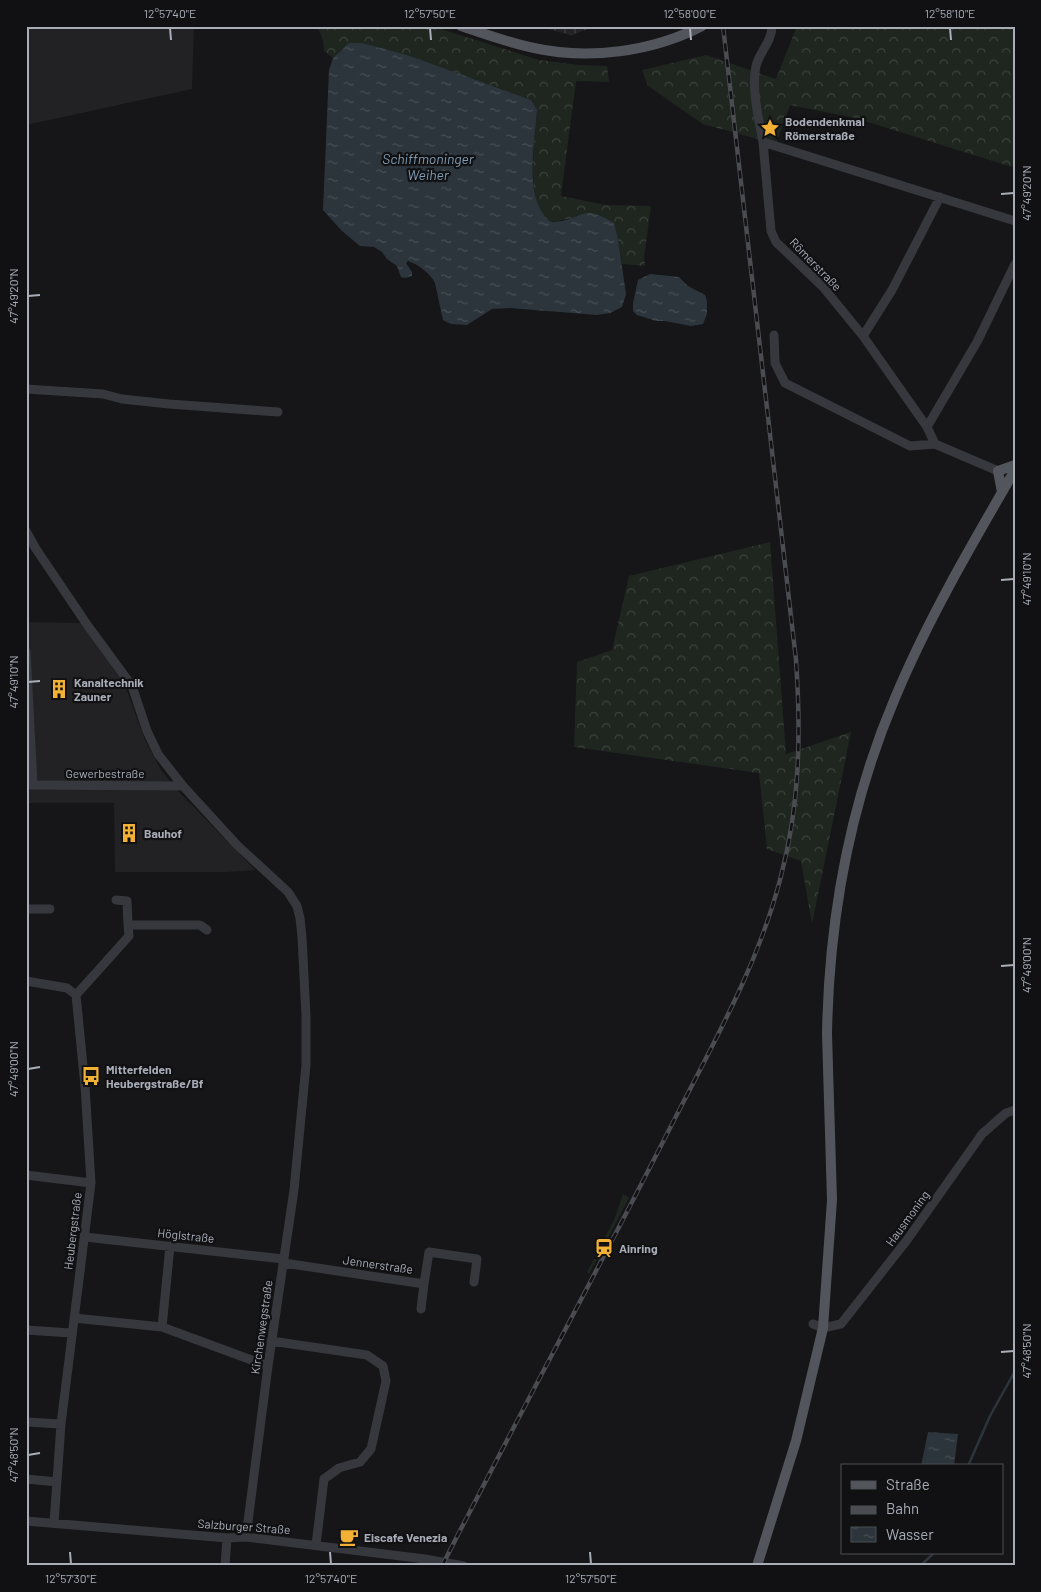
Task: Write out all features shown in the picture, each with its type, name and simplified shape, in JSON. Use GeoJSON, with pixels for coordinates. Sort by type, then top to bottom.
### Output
{"type":"FeatureCollection","features":[{"type":"Feature","properties":{"kind":"main road"},"geometry":{"type":"LineString","coordinates":[[461,26],[534,48],[562,53],[600,53],[642,48],[673,39],[702,26]]}},
{"type":"Feature","properties":{"kind":"main road"},"geometry":{"type":"LineString","coordinates":[[1002,492],[998,471],[1015,465]]}},
{"type":"Feature","properties":{"kind":"main road"},"geometry":{"type":"LineString","coordinates":[[757,1566],[796,1441],[818,1326],[832,1200],[827,1034],[832,938],[844,864],[854,820],[894,700],[903,680],[946,594],[1015,470]]}},
{"type":"Feature","properties":{"kind":"street","name":"Römerstraße"},"geometry":{"type":"LineString","coordinates":[[771,27],[770,40],[756,65],[754,81],[763,142],[771,231],[776,242],[822,287],[864,336],[927,427],[935,444]]}},
{"type":"Feature","properties":{"kind":"street"},"geometry":{"type":"LineString","coordinates":[[763,142],[1015,221]]}},
{"type":"Feature","properties":{"kind":"street"},"geometry":{"type":"LineString","coordinates":[[864,336],[892,290],[940,197]]}},
{"type":"Feature","properties":{"kind":"street"},"geometry":{"type":"LineString","coordinates":[[927,427],[977,342],[1015,264]]}},
{"type":"Feature","properties":{"kind":"street"},"geometry":{"type":"LineString","coordinates":[[774,335],[775,363],[785,383],[910,446],[935,444],[998,471]]}},
{"type":"Feature","properties":{"kind":"street"},"geometry":{"type":"LineString","coordinates":[[26,389],[94,394],[170,404],[278,412]]}},
{"type":"Feature","properties":{"kind":"street","name":"Kirchenwegstraße"},"geometry":{"type":"LineString","coordinates":[[26,531],[46,565],[132,686],[152,744],[158,754],[183,786],[238,845],[282,886],[296,906],[302,937],[306,1016],[306,1065],[302,1120],[246,1537]]}},
{"type":"Feature","properties":{"kind":"street"},"geometry":{"type":"LineString","coordinates":[[26,651],[30,785]]}},
{"type":"Feature","properties":{"kind":"street","name":"Gewerbestraße"},"geometry":{"type":"LineString","coordinates":[[30,785],[183,786]]}},
{"type":"Feature","properties":{"kind":"street"},"geometry":{"type":"LineString","coordinates":[[26,981],[67,988],[76,995],[129,936],[127,901],[116,900]]}},
{"type":"Feature","properties":{"kind":"street"},"geometry":{"type":"LineString","coordinates":[[26,910],[50,909]]}},
{"type":"Feature","properties":{"kind":"street"},"geometry":{"type":"LineString","coordinates":[[128,925],[200,925],[206,930]]}},
{"type":"Feature","properties":{"kind":"street","name":"Heubergstraße"},"geometry":{"type":"LineString","coordinates":[[54,1523],[61,1424],[91,1183],[85,1086],[76,995]]}},
{"type":"Feature","properties":{"kind":"street","name":"Hausmoning"},"geometry":{"type":"LineString","coordinates":[[818,1326],[841,1324],[906,1240],[982,1134],[1006,1113],[1015,1110]]}},
{"type":"Feature","properties":{"kind":"street"},"geometry":{"type":"LineString","coordinates":[[26,1176],[91,1183]]}},
{"type":"Feature","properties":{"kind":"street","name":"Höglstraße"},"geometry":{"type":"LineString","coordinates":[[85,1237],[284,1261]]}},
{"type":"Feature","properties":{"kind":"street"},"geometry":{"type":"LineString","coordinates":[[162,1327],[170,1246]]}},
{"type":"Feature","properties":{"kind":"street","name":"Jennerstraße"},"geometry":{"type":"LineString","coordinates":[[284,1261],[424,1284],[429,1252],[477,1259],[474,1282]]}},
{"type":"Feature","properties":{"kind":"street"},"geometry":{"type":"LineString","coordinates":[[421,1309],[424,1284]]}},
{"type":"Feature","properties":{"kind":"street"},"geometry":{"type":"LineString","coordinates":[[74,1318],[162,1327],[268,1366]]}},
{"type":"Feature","properties":{"kind":"street"},"geometry":{"type":"LineString","coordinates":[[26,1330],[71,1333]]}},
{"type":"Feature","properties":{"kind":"street"},"geometry":{"type":"LineString","coordinates":[[272,1341],[367,1355],[383,1366],[386,1381],[371,1449],[360,1462],[339,1468],[324,1479],[316,1545]]}},
{"type":"Feature","properties":{"kind":"street"},"geometry":{"type":"LineString","coordinates":[[26,1422],[61,1424]]}},
{"type":"Feature","properties":{"kind":"street"},"geometry":{"type":"LineString","coordinates":[[26,1479],[57,1482]]}},
{"type":"Feature","properties":{"kind":"street","name":"Salzburger Straße"},"geometry":{"type":"LineString","coordinates":[[26,1521],[227,1538],[246,1537],[426,1559],[459,1565]]}},
{"type":"Feature","properties":{"kind":"street"},"geometry":{"type":"LineString","coordinates":[[225,1566],[227,1538]]}},
{"type":"Feature","properties":{"kind":"street"},"geometry":{"type":"LineString","coordinates":[[459,1565],[464,1566]]}},
{"type":"Feature","properties":{"kind":"shaded area"},"geometry":{"type":"Polygon","coordinates":[[[26,26],[194,26],[192,89],[26,125],[26,26]]]}},
{"type":"Feature","properties":{"kind":"shaded area"},"geometry":{"type":"Polygon","coordinates":[[[536,26],[598,26],[571,35],[536,26]]]}},
{"type":"Feature","properties":{"kind":"shaded area"},"geometry":{"type":"Polygon","coordinates":[[[26,622],[82,623],[123,680],[145,740],[161,770],[176,789],[255,870],[227,872],[115,872],[114,803],[26,803],[26,622]]]}},
{"type":"Feature","properties":{"kind":"green space"},"geometry":{"type":"Polygon","coordinates":[[[317,26],[431,26],[539,60],[607,66],[609,82],[576,81],[561,196],[606,205],[651,206],[644,258],[645,266],[622,264],[618,240],[583,213],[573,218],[554,221],[550,221],[542,215],[536,203],[533,171],[537,111],[503,89],[410,56],[342,49],[333,58],[324,51],[323,40],[317,26]]]}},
{"type":"Feature","properties":{"kind":"green space"},"geometry":{"type":"Polygon","coordinates":[[[797,26],[1015,26],[1015,161],[1012,167],[855,118],[790,105],[776,144],[703,124],[648,86],[642,70],[706,55],[776,79],[797,26]]]}},
{"type":"Feature","properties":{"kind":"green space"},"geometry":{"type":"Polygon","coordinates":[[[770,542],[786,754],[851,732],[812,924],[801,861],[767,849],[759,773],[574,747],[577,662],[612,650],[629,576],[770,542]]]}},
{"type":"Feature","properties":{"kind":"green space"},"geometry":{"type":"Polygon","coordinates":[[[623,1194],[629,1198],[589,1274],[587,1272],[614,1220],[623,1194]]]}},
{"type":"Feature","properties":{"kind":"water","name":"Schiffmoninger Weiher"},"geometry":{"type":"Polygon","coordinates":[[[349,43],[362,43],[410,56],[531,100],[537,110],[533,150],[533,180],[538,205],[546,219],[553,222],[564,221],[590,213],[599,215],[614,223],[626,294],[622,307],[610,313],[597,315],[510,308],[492,309],[467,325],[451,324],[443,320],[435,283],[423,269],[408,261],[406,263],[412,272],[412,276],[401,277],[397,266],[387,259],[382,252],[374,247],[360,246],[342,231],[323,210],[329,70],[333,58],[349,43]]]}},
{"type":"Feature","properties":{"kind":"water"},"geometry":{"type":"Polygon","coordinates":[[[650,274],[679,277],[688,286],[705,295],[707,314],[703,324],[691,326],[656,321],[637,315],[633,311],[633,303],[638,280],[650,274]]]}},
{"type":"Feature","properties":{"kind":"water"},"geometry":{"type":"Polygon","coordinates":[[[928,1432],[958,1434],[954,1464],[921,1464],[928,1432]]]}},
{"type":"Feature","properties":{"kind":"waterway"},"geometry":{"type":"LineString","coordinates":[[969,1464],[990,1416],[1015,1371]]}},
{"type":"Feature","properties":{"kind":"waterway"},"geometry":{"type":"LineString","coordinates":[[920,1566],[933,1554]]}},
{"type":"Feature","properties":{"kind":"railway"},"geometry":{"type":"LineString","coordinates":[[442,1566],[641,1185],[732,1006],[747,974],[771,910],[781,876],[792,822],[798,769],[796,660],[723,26]]}},
{"type":"Feature","properties":{"kind":"place","name":"Bodendenkmal Römerstraße"},"geometry":{"type":"Point","coordinates":[770,128]}},
{"type":"Feature","properties":{"kind":"place","name":"Kanaltechnik Zauner"},"geometry":{"type":"Point","coordinates":[59,689]}},
{"type":"Feature","properties":{"kind":"place","name":"Bauhof"},"geometry":{"type":"Point","coordinates":[129,833]}},
{"type":"Feature","properties":{"kind":"place","name":"Mitterfelden Heubergstraße/Bf"},"geometry":{"type":"Point","coordinates":[91,1076]}},
{"type":"Feature","properties":{"kind":"place","name":"Ainring"},"geometry":{"type":"Point","coordinates":[604,1248]}},
{"type":"Feature","properties":{"kind":"place","name":"Eiscafe Venezia"},"geometry":{"type":"Point","coordinates":[349,1537]}}]}
